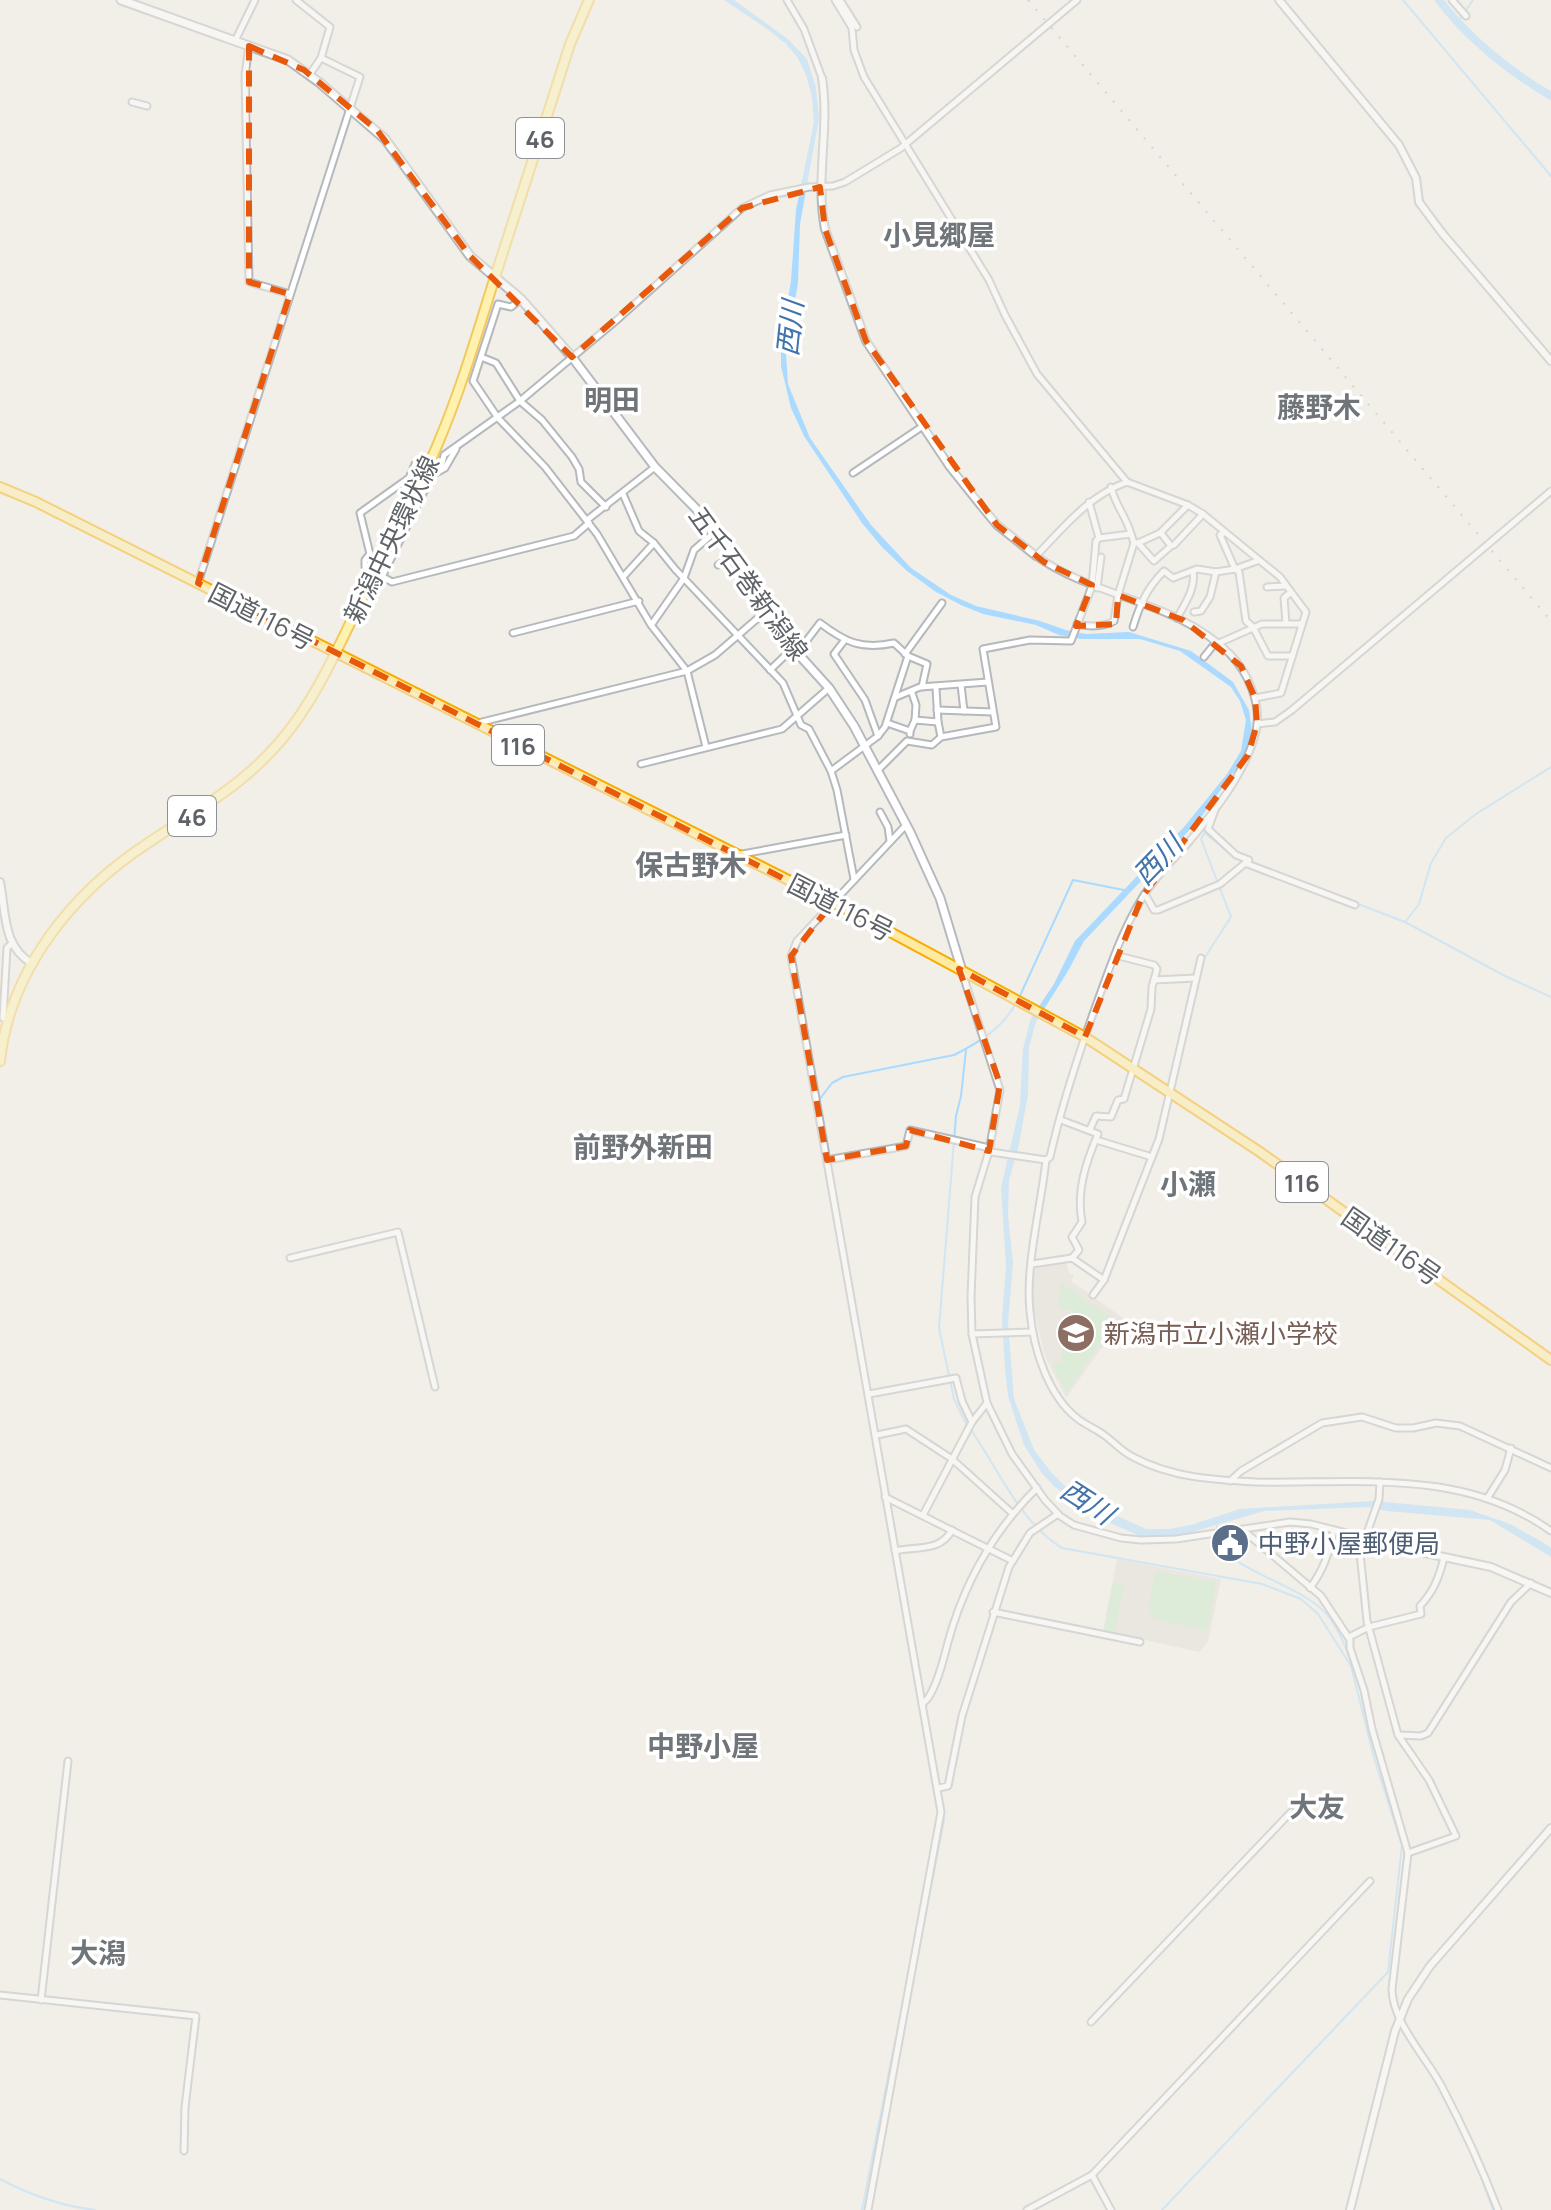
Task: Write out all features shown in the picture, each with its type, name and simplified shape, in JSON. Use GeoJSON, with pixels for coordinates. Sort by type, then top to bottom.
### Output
{"type":"FeatureCollection","features":[{"type":"Feature","properties":{"kind":"highway","name":"国道116号"},"geometry":{"type":"LineString","coordinates":[[0,487],[36,502],[833,903],[1085,1037],[1260,1152],[1551,1360]]}},
{"type":"Feature","properties":{"kind":"main road","name":"五千石巻新潟線"},"geometry":{"type":"LineString","coordinates":[[121,0],[144,4],[288,60],[310,74],[385,139],[470,256],[521,299],[572,357],[655,467],[717,530],[765,612],[829,688],[906,824],[940,898],[962,971]]}},
{"type":"Feature","properties":{"kind":"main road","name":"新潟中央環状線"},"geometry":{"type":"LineString","coordinates":[[0,1061],[3,1024],[55,927],[104,876],[148,843],[227,793],[263,762],[304,710],[378,575],[454,405],[570,44],[589,0]]}},
{"type":"Feature","properties":{"kind":"street"},"geometry":{"type":"LineString","coordinates":[[235,41],[255,0]]}},
{"type":"Feature","properties":{"kind":"street"},"geometry":{"type":"LineString","coordinates":[[296,0],[330,27],[321,58],[310,74]]}},
{"type":"Feature","properties":{"kind":"street"},"geometry":{"type":"LineString","coordinates":[[838,0],[857,27]]}},
{"type":"Feature","properties":{"kind":"street"},"geometry":{"type":"LineString","coordinates":[[838,0],[852,28],[854,50],[862,75],[989,280],[1037,374],[1127,482],[1188,505],[1203,514],[1287,586],[1306,612],[1281,693],[1255,698]]}},
{"type":"Feature","properties":{"kind":"street"},"geometry":{"type":"LineString","coordinates":[[655,467],[574,536],[392,582],[365,567],[365,560],[370,554],[360,513],[409,478],[415,464],[419,461],[441,467],[444,455],[520,401],[618,319],[733,215],[763,197],[845,182],[906,144],[1077,0]]}},
{"type":"Feature","properties":{"kind":"street"},"geometry":{"type":"LineString","coordinates":[[1279,0],[1399,145],[1416,178],[1419,202],[1442,233],[1551,361]]}},
{"type":"Feature","properties":{"kind":"street"},"geometry":{"type":"LineString","coordinates":[[1452,0],[1466,16]]}},
{"type":"Feature","properties":{"kind":"street"},"geometry":{"type":"LineString","coordinates":[[791,1],[822,78],[824,103],[820,187],[825,229],[866,341],[950,467],[989,516],[1036,556],[1095,587],[1177,618],[1218,642],[1241,666],[1255,698],[1257,724],[1243,765],[1215,808],[1145,894],[1115,955],[1071,1078],[1050,1157],[1046,1160],[1031,1264],[1029,1308],[1042,1363],[1053,1388],[1078,1419],[1138,1460],[1197,1478],[1380,1482],[1453,1488],[1488,1497],[1533,1518],[1551,1531]]}},
{"type":"Feature","properties":{"kind":"street"},"geometry":{"type":"LineString","coordinates":[[249,46],[245,75],[249,282],[290,294]]}},
{"type":"Feature","properties":{"kind":"street"},"geometry":{"type":"LineString","coordinates":[[198,583],[360,77],[321,58]]}},
{"type":"Feature","properties":{"kind":"street"},"geometry":{"type":"LineString","coordinates":[[132,102],[147,106]]}},
{"type":"Feature","properties":{"kind":"street"},"geometry":{"type":"LineString","coordinates":[[521,299],[511,307],[498,304],[473,381],[498,418],[545,467],[588,522],[651,625],[687,671],[706,747]]}},
{"type":"Feature","properties":{"kind":"street"},"geometry":{"type":"LineString","coordinates":[[481,357],[496,363],[520,401],[542,420],[572,457],[579,469],[581,482],[606,507]]}},
{"type":"Feature","properties":{"kind":"street"},"geometry":{"type":"LineString","coordinates":[[853,473],[923,426]]}},
{"type":"Feature","properties":{"kind":"street"},"geometry":{"type":"LineString","coordinates":[[378,575],[432,475],[445,468],[457,447]]}},
{"type":"Feature","properties":{"kind":"street"},"geometry":{"type":"LineString","coordinates":[[1036,556],[1089,502],[1111,487],[1127,482]]}},
{"type":"Feature","properties":{"kind":"street"},"geometry":{"type":"LineString","coordinates":[[1111,487],[1115,504],[1136,543],[1173,578],[1203,568],[1216,572],[1235,569],[1258,560]]}},
{"type":"Feature","properties":{"kind":"street"},"geometry":{"type":"LineString","coordinates":[[1257,724],[1275,722],[1292,710],[1551,491]]}},
{"type":"Feature","properties":{"kind":"street"},"geometry":{"type":"LineString","coordinates":[[623,494],[639,531],[654,543],[736,636],[783,683],[801,725],[809,729],[831,771],[854,880]]}},
{"type":"Feature","properties":{"kind":"street"},"geometry":{"type":"LineString","coordinates":[[1089,502],[1099,538],[1096,541],[1095,587]]}},
{"type":"Feature","properties":{"kind":"street"},"geometry":{"type":"LineString","coordinates":[[1077,625],[1114,621],[1118,595],[1136,543],[1160,533],[1188,505]]}},
{"type":"Feature","properties":{"kind":"street"},"geometry":{"type":"LineString","coordinates":[[1154,561],[1203,514]]}},
{"type":"Feature","properties":{"kind":"street"},"geometry":{"type":"LineString","coordinates":[[651,625],[684,578],[694,550],[717,530]]}},
{"type":"Feature","properties":{"kind":"street"},"geometry":{"type":"LineString","coordinates":[[1225,532],[1220,535],[1239,572],[1244,616],[1268,656],[1292,656]]}},
{"type":"Feature","properties":{"kind":"street"},"geometry":{"type":"LineString","coordinates":[[1160,533],[1171,546]]}},
{"type":"Feature","properties":{"kind":"street"},"geometry":{"type":"LineString","coordinates":[[1099,538],[1131,534]]}},
{"type":"Feature","properties":{"kind":"street"},"geometry":{"type":"LineString","coordinates":[[623,578],[654,543]]}},
{"type":"Feature","properties":{"kind":"street"},"geometry":{"type":"LineString","coordinates":[[718,565],[731,557]]}},
{"type":"Feature","properties":{"kind":"street"},"geometry":{"type":"LineString","coordinates":[[907,741],[932,745],[941,737],[996,727],[983,649],[1030,640],[1071,641],[1095,587],[1101,557]]}},
{"type":"Feature","properties":{"kind":"street"},"geometry":{"type":"LineString","coordinates":[[1133,627],[1140,603],[1150,585],[1164,571]]}},
{"type":"Feature","properties":{"kind":"street"},"geometry":{"type":"LineString","coordinates":[[1177,618],[1188,597],[1193,571]]}},
{"type":"Feature","properties":{"kind":"street"},"geometry":{"type":"LineString","coordinates":[[1194,612],[1201,611],[1210,597],[1216,572]]}},
{"type":"Feature","properties":{"kind":"street"},"geometry":{"type":"LineString","coordinates":[[1267,587],[1287,586]]}},
{"type":"Feature","properties":{"kind":"street"},"geometry":{"type":"LineString","coordinates":[[1286,623],[1284,598],[1291,592]]}},
{"type":"Feature","properties":{"kind":"street"},"geometry":{"type":"LineString","coordinates":[[513,633],[639,601]]}},
{"type":"Feature","properties":{"kind":"street"},"geometry":{"type":"LineString","coordinates":[[831,771],[878,736],[887,723],[907,655],[942,603]]}},
{"type":"Feature","properties":{"kind":"street"},"geometry":{"type":"LineString","coordinates":[[477,724],[687,671],[715,655],[765,612]]}},
{"type":"Feature","properties":{"kind":"street"},"geometry":{"type":"LineString","coordinates":[[770,670],[796,649],[820,623],[844,641],[880,646],[894,643],[907,655],[927,664],[922,687]]}},
{"type":"Feature","properties":{"kind":"street"},"geometry":{"type":"LineString","coordinates":[[1204,657],[1218,642],[1253,627],[1268,623],[1302,624]]}},
{"type":"Feature","properties":{"kind":"street"},"geometry":{"type":"LineString","coordinates":[[844,641],[834,654],[865,700],[878,736]]}},
{"type":"Feature","properties":{"kind":"street"},"geometry":{"type":"LineString","coordinates":[[896,697],[922,687],[988,682]]}},
{"type":"Feature","properties":{"kind":"street"},"geometry":{"type":"LineString","coordinates":[[961,685],[964,711]]}},
{"type":"Feature","properties":{"kind":"street"},"geometry":{"type":"LineString","coordinates":[[641,764],[782,729],[829,688]]}},
{"type":"Feature","properties":{"kind":"street"},"geometry":{"type":"LineString","coordinates":[[936,688],[938,732],[941,737]]}},
{"type":"Feature","properties":{"kind":"street"},"geometry":{"type":"LineString","coordinates":[[877,771],[907,741],[915,720],[916,705],[912,693]]}},
{"type":"Feature","properties":{"kind":"street"},"geometry":{"type":"LineString","coordinates":[[937,710],[993,712]]}},
{"type":"Feature","properties":{"kind":"street"},"geometry":{"type":"LineString","coordinates":[[915,720],[938,722]]}},
{"type":"Feature","properties":{"kind":"street"},"geometry":{"type":"LineString","coordinates":[[887,723],[910,731]]}},
{"type":"Feature","properties":{"kind":"street"},"geometry":{"type":"LineString","coordinates":[[1145,894],[1154,910],[1158,910],[1220,884],[1249,860],[1236,855],[1208,829],[1215,808]]}},
{"type":"Feature","properties":{"kind":"street"},"geometry":{"type":"LineString","coordinates":[[880,812],[888,827],[890,842]]}},
{"type":"Feature","properties":{"kind":"street"},"geometry":{"type":"LineString","coordinates":[[868,2210],[941,1819],[877,1435],[791,956],[797,941],[906,824]]}},
{"type":"Feature","properties":{"kind":"street"},"geometry":{"type":"LineString","coordinates":[[737,855],[846,835]]}},
{"type":"Feature","properties":{"kind":"street"},"geometry":{"type":"LineString","coordinates":[[1245,863],[1355,905]]}},
{"type":"Feature","properties":{"kind":"street"},"geometry":{"type":"LineString","coordinates":[[0,882],[3,921],[11,944],[33,964]]}},
{"type":"Feature","properties":{"kind":"street"},"geometry":{"type":"LineString","coordinates":[[3,1024],[7,948],[11,944]]}},
{"type":"Feature","properties":{"kind":"street"},"geometry":{"type":"LineString","coordinates":[[1090,1129],[1096,1116],[1111,1117],[1118,1100],[1124,1099],[1151,1009],[1157,969],[1154,965],[1115,955]]}},
{"type":"Feature","properties":{"kind":"street"},"geometry":{"type":"LineString","coordinates":[[1093,1295],[1104,1280],[1152,1157],[1201,958]]}},
{"type":"Feature","properties":{"kind":"street"},"geometry":{"type":"LineString","coordinates":[[962,971],[1000,1084],[1000,1099],[989,1151],[975,1197],[972,1334],[987,1403],[1012,1454],[1058,1514],[1074,1525],[1096,1532],[1141,1540],[1290,1522],[1491,1567],[1551,1593]]}},
{"type":"Feature","properties":{"kind":"street"},"geometry":{"type":"LineString","coordinates":[[1154,980],[1196,978]]}},
{"type":"Feature","properties":{"kind":"street"},"geometry":{"type":"LineString","coordinates":[[1031,1264],[1072,1258],[1079,1250],[1072,1237],[1082,1222],[1079,1204],[1081,1185],[1098,1134],[1061,1120]]}},
{"type":"Feature","properties":{"kind":"street"},"geometry":{"type":"LineString","coordinates":[[827,1160],[906,1146],[910,1130],[985,1147],[989,1151],[1046,1160]]}},
{"type":"Feature","properties":{"kind":"street"},"geometry":{"type":"LineString","coordinates":[[1096,1140],[1152,1157]]}},
{"type":"Feature","properties":{"kind":"street"},"geometry":{"type":"LineString","coordinates":[[290,1258],[398,1232],[435,1387]]}},
{"type":"Feature","properties":{"kind":"street"},"geometry":{"type":"LineString","coordinates":[[1072,1258],[1104,1280]]}},
{"type":"Feature","properties":{"kind":"street"},"geometry":{"type":"LineString","coordinates":[[972,1334],[1033,1332]]}},
{"type":"Feature","properties":{"kind":"street"},"geometry":{"type":"LineString","coordinates":[[869,1394],[956,1378],[972,1422]]}},
{"type":"Feature","properties":{"kind":"street"},"geometry":{"type":"LineString","coordinates":[[923,1515],[972,1422],[987,1403]]}},
{"type":"Feature","properties":{"kind":"street"},"geometry":{"type":"LineString","coordinates":[[1230,1481],[1241,1471],[1322,1423],[1362,1417],[1405,1428],[1452,1423],[1551,1468]]}},
{"type":"Feature","properties":{"kind":"street"},"geometry":{"type":"LineString","coordinates":[[877,1435],[906,1429],[952,1459],[1012,1513]]}},
{"type":"Feature","properties":{"kind":"street"},"geometry":{"type":"LineString","coordinates":[[1488,1497],[1505,1470],[1511,1448]]}},
{"type":"Feature","properties":{"kind":"street"},"geometry":{"type":"LineString","coordinates":[[1380,1482],[1379,1499],[1364,1538],[1360,1560],[1369,1627],[1398,1735],[1429,1780],[1456,1836],[1408,1853]]}},
{"type":"Feature","properties":{"kind":"street"},"geometry":{"type":"LineString","coordinates":[[922,1704],[927,1702],[933,1687],[958,1606],[1012,1513],[1037,1488]]}},
{"type":"Feature","properties":{"kind":"street"},"geometry":{"type":"LineString","coordinates":[[885,1497],[1013,1561]]}},
{"type":"Feature","properties":{"kind":"street"},"geometry":{"type":"LineString","coordinates":[[938,1788],[948,1786],[962,1716],[993,1612],[1013,1561],[1030,1533],[1058,1514]]}},
{"type":"Feature","properties":{"kind":"street"},"geometry":{"type":"LineString","coordinates":[[895,1551],[938,1545],[946,1540],[952,1530]]}},
{"type":"Feature","properties":{"kind":"street"},"geometry":{"type":"LineString","coordinates":[[1243,1530],[1321,1596],[1349,1637],[1373,1734],[1408,1853],[1392,1989],[1394,2009],[1443,2089],[1480,2163],[1498,2210]]}},
{"type":"Feature","properties":{"kind":"street"},"geometry":{"type":"LineString","coordinates":[[1310,1588],[1327,1559],[1334,1530]]}},
{"type":"Feature","properties":{"kind":"street"},"geometry":{"type":"LineString","coordinates":[[1349,1637],[1369,1627],[1421,1614],[1420,1606],[1431,1595],[1444,1558]]}},
{"type":"Feature","properties":{"kind":"street"},"geometry":{"type":"LineString","coordinates":[[1398,1735],[1421,1736],[1428,1733],[1511,1602],[1531,1583]]}},
{"type":"Feature","properties":{"kind":"street"},"geometry":{"type":"LineString","coordinates":[[993,1612],[1140,1642]]}},
{"type":"Feature","properties":{"kind":"street"},"geometry":{"type":"LineString","coordinates":[[41,2000],[68,1761]]}},
{"type":"Feature","properties":{"kind":"street"},"geometry":{"type":"LineString","coordinates":[[1091,2022],[1291,1812]]}},
{"type":"Feature","properties":{"kind":"street"},"geometry":{"type":"LineString","coordinates":[[1350,2210],[1400,2018],[1418,1981],[1551,1828]]}},
{"type":"Feature","properties":{"kind":"street"},"geometry":{"type":"LineString","coordinates":[[1028,2210],[1092,2175],[1370,1881]]}},
{"type":"Feature","properties":{"kind":"street"},"geometry":{"type":"LineString","coordinates":[[0,1995],[196,2016],[185,2107],[184,2151]]}},
{"type":"Feature","properties":{"kind":"street"},"geometry":{"type":"LineString","coordinates":[[1092,2175],[1111,2210]]}},
{"type":"Feature","properties":{"kind":"highlighted area"},"geometry":{"type":"Polygon","coordinates":[[[249,46],[304,70],[377,130],[470,256],[572,357],[742,208],[820,187],[825,229],[866,341],[997,525],[1044,562],[1092,585],[1076,626],[1116,624],[1118,595],[1183,620],[1241,666],[1255,698],[1257,724],[1248,755],[1142,897],[1085,1037],[959,969],[1000,1084],[989,1151],[910,1130],[906,1146],[827,1160],[791,956],[832,903],[198,583],[290,294],[249,282],[249,46]]]}},
{"type":"Feature","properties":{"kind":"shaded area","name":"新潟市立小瀬小学校"},"geometry":{"type":"Polygon","coordinates":[[[1066,1261],[1069,1273],[1074,1276],[1071,1281],[1123,1318],[1066,1398],[1045,1356],[1033,1306],[1032,1282],[1034,1266],[1066,1261]]]}},
{"type":"Feature","properties":{"kind":"shaded area"},"geometry":{"type":"Polygon","coordinates":[[[1117,1559],[1221,1579],[1208,1641],[1200,1652],[1103,1631],[1117,1559]]]}},
{"type":"Feature","properties":{"kind":"green space"},"geometry":{"type":"Polygon","coordinates":[[[1060,1283],[1115,1320],[1067,1392],[1051,1363],[1061,1363],[1063,1337],[1071,1336],[1072,1310],[1058,1309],[1060,1283]]]}},
{"type":"Feature","properties":{"kind":"green space"},"geometry":{"type":"Polygon","coordinates":[[[1156,1571],[1216,1582],[1207,1630],[1155,1620],[1148,1608],[1156,1571]]]}},
{"type":"Feature","properties":{"kind":"green space"},"geometry":{"type":"Polygon","coordinates":[[[1113,1582],[1124,1584],[1115,1632],[1104,1630],[1113,1582]]]}},
{"type":"Feature","properties":{"kind":"water","name":"西川"},"geometry":{"type":"Polygon","coordinates":[[[724,0],[734,0],[789,40],[807,59],[816,88],[819,118],[800,224],[798,283],[786,354],[788,384],[810,438],[871,525],[911,568],[951,595],[976,606],[1066,630],[1086,634],[1129,632],[1191,651],[1233,682],[1249,710],[1252,731],[1238,766],[1199,820],[1084,941],[1036,1022],[1029,1047],[1028,1094],[1009,1181],[1008,1216],[1013,1263],[1008,1323],[1014,1399],[1034,1450],[1070,1491],[1146,1529],[1191,1525],[1240,1509],[1374,1501],[1470,1510],[1510,1524],[1544,1543],[1551,1548],[1551,1557],[1490,1520],[1368,1507],[1264,1511],[1179,1536],[1140,1536],[1099,1518],[1055,1487],[1024,1445],[1008,1396],[1005,1369],[1002,1320],[1006,1266],[1001,1188],[1020,1105],[1023,1049],[1031,1018],[1054,984],[1075,941],[1184,827],[1227,774],[1241,751],[1246,720],[1240,701],[1231,687],[1180,651],[1140,639],[1081,639],[1059,635],[1036,625],[983,614],[936,592],[907,571],[862,523],[804,436],[791,408],[781,366],[781,340],[791,281],[796,210],[814,122],[812,97],[798,58],[786,44],[724,0]]]}},
{"type":"Feature","properties":{"kind":"waterway"},"geometry":{"type":"LineString","coordinates":[[1403,0],[1551,176]]}},
{"type":"Feature","properties":{"kind":"waterway"},"geometry":{"type":"LineString","coordinates":[[1439,0],[1490,53],[1551,96]]}},
{"type":"Feature","properties":{"kind":"waterway"},"geometry":{"type":"LineString","coordinates":[[1458,22],[1473,0]]}},
{"type":"Feature","properties":{"kind":"waterway"},"geometry":{"type":"LineString","coordinates":[[1406,921],[1419,904],[1431,863],[1446,838],[1476,814],[1551,767]]}},
{"type":"Feature","properties":{"kind":"waterway"},"geometry":{"type":"LineString","coordinates":[[1197,822],[1205,833],[1233,856]]}},
{"type":"Feature","properties":{"kind":"waterway"},"geometry":{"type":"LineString","coordinates":[[1203,960],[1231,917],[1201,839],[1204,834]]}},
{"type":"Feature","properties":{"kind":"waterway"},"geometry":{"type":"LineString","coordinates":[[1265,868],[1405,922],[1551,997]]}},
{"type":"Feature","properties":{"kind":"waterway"},"geometry":{"type":"LineString","coordinates":[[1019,998],[1073,880],[1124,890]]}},
{"type":"Feature","properties":{"kind":"waterway"},"geometry":{"type":"LineString","coordinates":[[819,1100],[832,1083],[843,1077],[954,1055],[997,1027],[1016,1003]]}},
{"type":"Feature","properties":{"kind":"waterway"},"geometry":{"type":"LineString","coordinates":[[966,1050],[956,1116],[939,1328],[954,1399],[967,1425]]}},
{"type":"Feature","properties":{"kind":"waterway"},"geometry":{"type":"LineString","coordinates":[[816,1106],[834,1217]]}},
{"type":"Feature","properties":{"kind":"waterway"},"geometry":{"type":"LineString","coordinates":[[1152,1163],[1161,1140]]}},
{"type":"Feature","properties":{"kind":"waterway"},"geometry":{"type":"LineString","coordinates":[[971,1430],[1022,1509],[1047,1537],[1062,1548],[1262,1584],[1301,1599],[1318,1614],[1351,1666],[1375,1761],[1402,1845],[1388,1972],[1162,2210]]}},
{"type":"Feature","properties":{"kind":"waterway"},"geometry":{"type":"LineString","coordinates":[[881,1483],[889,1528]]}},
{"type":"Feature","properties":{"kind":"waterway"},"geometry":{"type":"LineString","coordinates":[[1217,1522],[1217,1538],[1226,1551],[1253,1570],[1304,1596],[1329,1617],[1340,1635],[1357,1678],[1388,1793]]}},
{"type":"Feature","properties":{"kind":"waterway"},"geometry":{"type":"LineString","coordinates":[[900,1590],[905,1619]]}},
{"type":"Feature","properties":{"kind":"waterway"},"geometry":{"type":"LineString","coordinates":[[904,2026],[944,1820],[942,1814]]}},
{"type":"Feature","properties":{"kind":"waterway"},"geometry":{"type":"LineString","coordinates":[[1397,1922],[1405,1852]]}},
{"type":"Feature","properties":{"kind":"waterway"},"geometry":{"type":"LineString","coordinates":[[1390,1984],[1395,2017]]}},
{"type":"Feature","properties":{"kind":"waterway"},"geometry":{"type":"LineString","coordinates":[[862,2210],[898,2035]]}},
{"type":"Feature","properties":{"kind":"waterway"},"geometry":{"type":"LineString","coordinates":[[1433,2077],[1475,2160]]}},
{"type":"Feature","properties":{"kind":"waterway"},"geometry":{"type":"LineString","coordinates":[[1477,2166],[1493,2210]]}},
{"type":"Feature","properties":{"kind":"waterway"},"geometry":{"type":"LineString","coordinates":[[0,2179],[46,2199],[95,2210]]}},
{"type":"Feature","properties":{"kind":"railway"},"geometry":{"type":"LineString","coordinates":[[1028,0],[1551,621]]}},
{"type":"Feature","properties":{"kind":"place","name":"新潟市立小瀬小学校"},"geometry":{"type":"Point","coordinates":[1076,1333]}},
{"type":"Feature","properties":{"kind":"place","name":"中野小屋郵便局"},"geometry":{"type":"Point","coordinates":[1230,1543]}},
{"type":"Feature","properties":{"kind":"district","name":"小見郷屋"},"geometry":{"type":"Point","coordinates":[939,234]}},
{"type":"Feature","properties":{"kind":"district","name":"明田"},"geometry":{"type":"Point","coordinates":[612,399]}},
{"type":"Feature","properties":{"kind":"district","name":"藤野木"},"geometry":{"type":"Point","coordinates":[1319,406]}},
{"type":"Feature","properties":{"kind":"district","name":"保古野木"},"geometry":{"type":"Point","coordinates":[691,864]}},
{"type":"Feature","properties":{"kind":"district","name":"前野外新田"},"geometry":{"type":"Point","coordinates":[643,1146]}},
{"type":"Feature","properties":{"kind":"district","name":"小瀬"},"geometry":{"type":"Point","coordinates":[1188,1183]}},
{"type":"Feature","properties":{"kind":"district","name":"中野小屋"},"geometry":{"type":"Point","coordinates":[703,1745]}},
{"type":"Feature","properties":{"kind":"district","name":"大友"},"geometry":{"type":"Point","coordinates":[1317,1806]}},
{"type":"Feature","properties":{"kind":"district","name":"大潟"},"geometry":{"type":"Point","coordinates":[98,1952]}}]}
